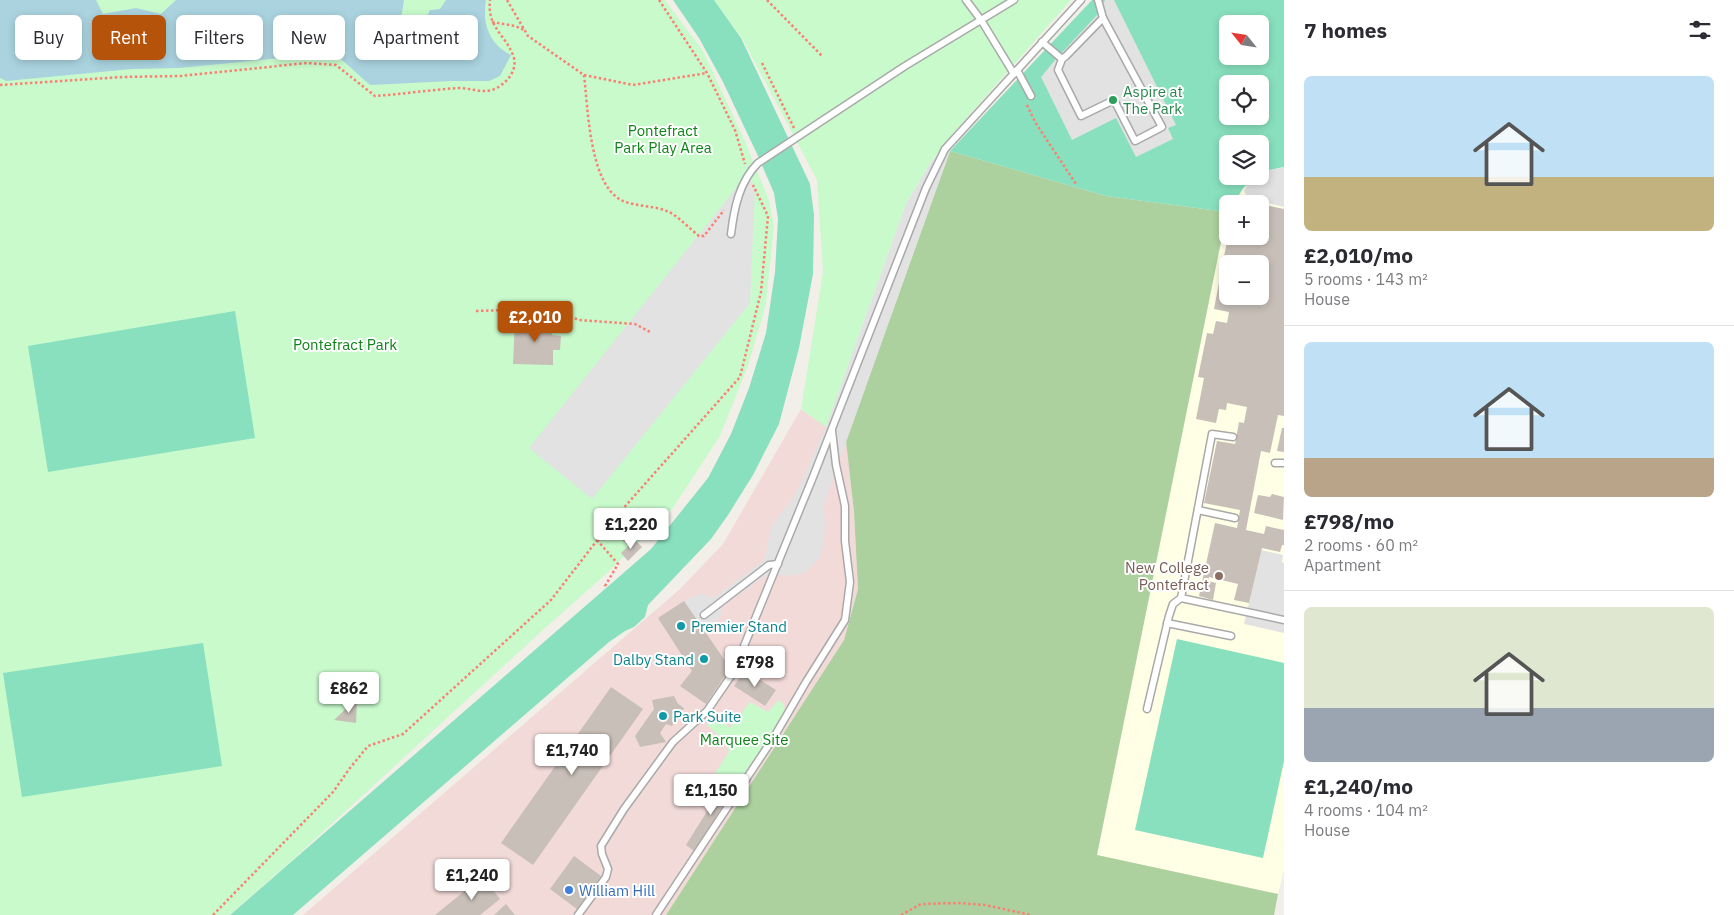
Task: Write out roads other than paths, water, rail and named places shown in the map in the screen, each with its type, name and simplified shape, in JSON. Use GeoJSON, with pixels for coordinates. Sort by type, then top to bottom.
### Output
{"type":"FeatureCollection","features":[{"type":"Feature","properties":{"kind":"lane"},"geometry":{"type":"LineString","coordinates":[[966,0],[1016,72],[1028,98]]}},
{"type":"Feature","properties":{"kind":"lane"},"geometry":{"type":"LineString","coordinates":[[731,234],[737,201],[748,173],[758,163],[905,66],[1014,0]]}},
{"type":"Feature","properties":{"kind":"lane"},"geometry":{"type":"LineString","coordinates":[[578,915],[606,877],[608,869],[601,846],[624,809],[664,752],[714,703],[732,673],[832,429],[926,188],[945,149],[1081,0]]}},
{"type":"Feature","properties":{"kind":"lane"},"geometry":{"type":"LineString","coordinates":[[1098,0],[1103,18],[1162,127],[1135,141],[1114,100],[1081,116],[1058,70],[1062,59],[1103,18]]}},
{"type":"Feature","properties":{"kind":"lane"},"geometry":{"type":"LineString","coordinates":[[1042,42],[1062,59]]}},
{"type":"Feature","properties":{"kind":"lane"},"geometry":{"type":"LineString","coordinates":[[656,915],[774,737],[845,620],[850,582],[845,541],[845,506],[836,465],[832,429]]}},
{"type":"Feature","properties":{"kind":"lane"},"geometry":{"type":"LineString","coordinates":[[1147,709],[1167,623],[1173,604],[1181,598],[1212,434],[1233,437]]}},
{"type":"Feature","properties":{"kind":"lane"},"geometry":{"type":"LineString","coordinates":[[1275,463],[1284,463]]}},
{"type":"Feature","properties":{"kind":"lane"},"geometry":{"type":"LineString","coordinates":[[1198,510],[1235,518]]}},
{"type":"Feature","properties":{"kind":"lane"},"geometry":{"type":"LineString","coordinates":[[704,615],[769,565],[778,564]]}},
{"type":"Feature","properties":{"kind":"lane"},"geometry":{"type":"LineString","coordinates":[[1181,598],[1284,620]]}},
{"type":"Feature","properties":{"kind":"lane"},"geometry":{"type":"LineString","coordinates":[[1167,623],[1231,636]]}},
{"type":"Feature","properties":{"kind":"water"},"geometry":{"type":"Polygon","coordinates":[[[0,0],[96,0],[103,14],[136,8],[161,14],[176,0],[404,0],[402,15],[355,15],[355,60],[478,60],[478,15],[427,15],[430,10],[440,9],[446,0],[486,0],[486,25],[492,39],[511,55],[500,76],[489,81],[370,85],[342,60],[345,60],[345,15],[273,15],[273,59],[263,60],[263,15],[176,15],[176,60],[261,60],[179,68],[132,69],[6,81],[0,78],[0,0]]]}},
{"type":"Feature","properties":{"kind":"place","name":"Aspire at The Park"},"geometry":{"type":"Point","coordinates":[1113,100]}},
{"type":"Feature","properties":{"kind":"place","name":"New College Pontefract"},"geometry":{"type":"Point","coordinates":[1219,576]}},
{"type":"Feature","properties":{"kind":"place","name":"Premier Stand"},"geometry":{"type":"Point","coordinates":[681,626]}},
{"type":"Feature","properties":{"kind":"place","name":"Dalby Stand"},"geometry":{"type":"Point","coordinates":[704,659]}},
{"type":"Feature","properties":{"kind":"place","name":"Park Suite"},"geometry":{"type":"Point","coordinates":[663,716]}},
{"type":"Feature","properties":{"kind":"place","name":"William Hill"},"geometry":{"type":"Point","coordinates":[569,890]}},
{"type":"Feature","properties":{"kind":"park label","name":"Pontefract Park Play Area"},"geometry":{"type":"Point","coordinates":[663,138]}},
{"type":"Feature","properties":{"kind":"park label","name":"Pontefract Park"},"geometry":{"type":"Point","coordinates":[345,344]}},
{"type":"Feature","properties":{"kind":"park label","name":"Marquee Site"},"geometry":{"type":"Point","coordinates":[744,739]}}]}
